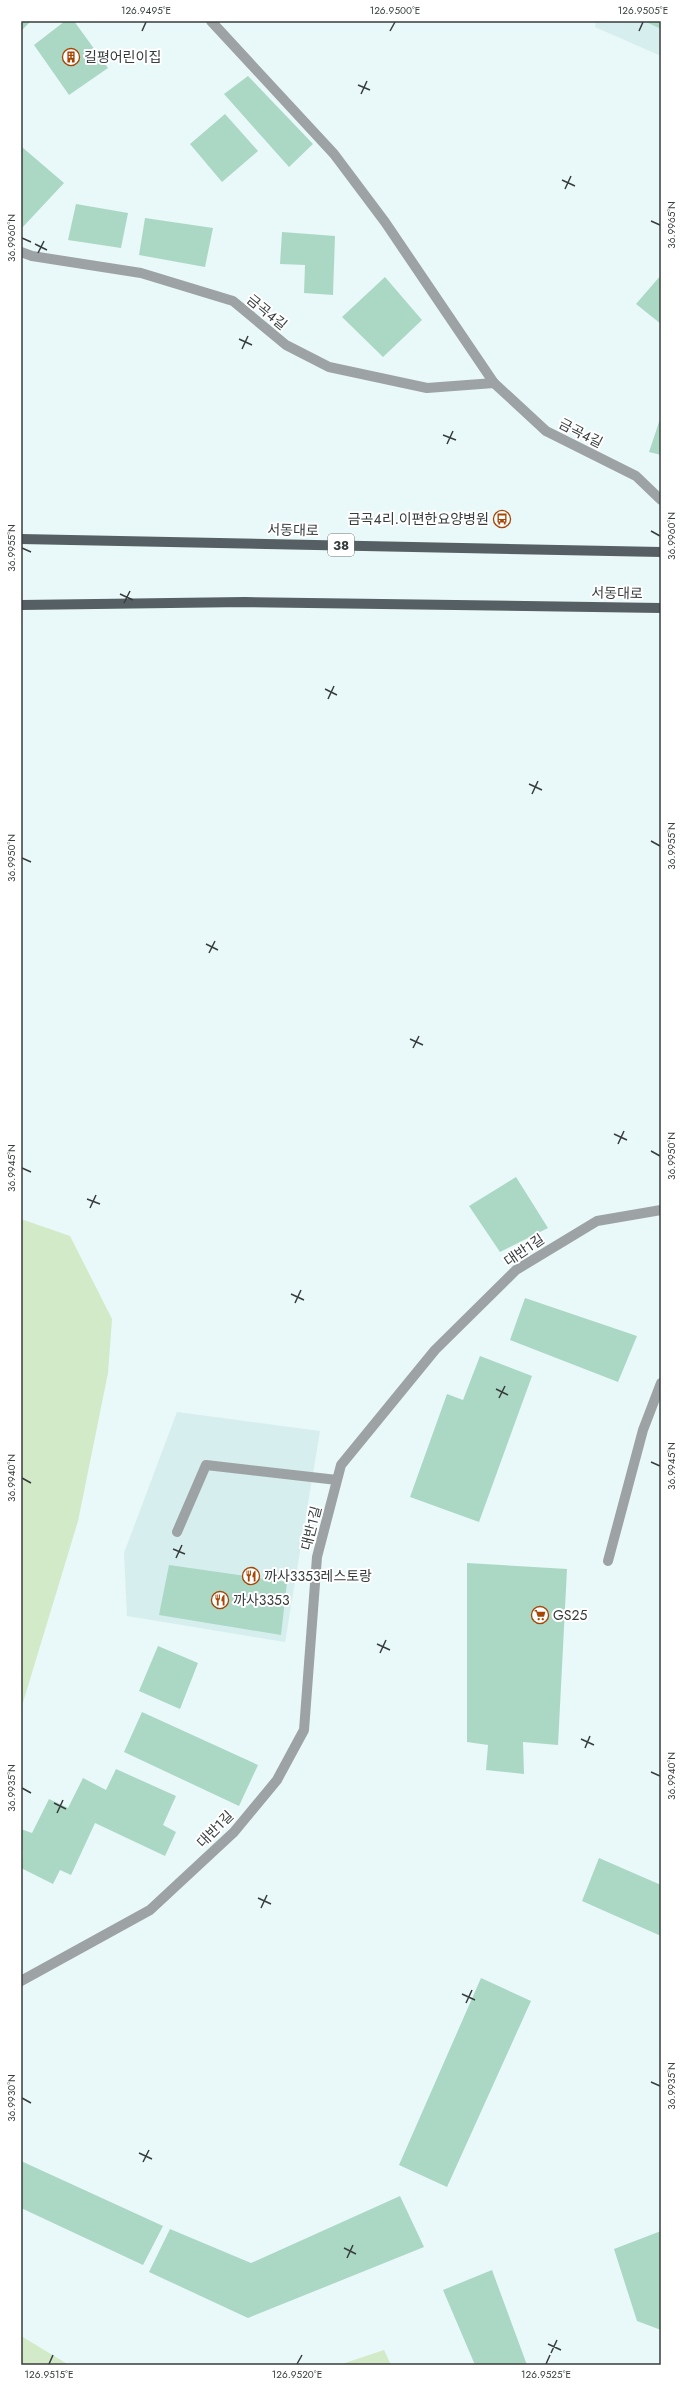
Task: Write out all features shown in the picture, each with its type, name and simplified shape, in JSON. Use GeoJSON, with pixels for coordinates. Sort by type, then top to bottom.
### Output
{"type":"FeatureCollection","features":[{"type":"Feature","properties":{"kind":"main road","name":"서동대로"},"geometry":{"type":"LineString","coordinates":[[21,539],[661,552]]}},
{"type":"Feature","properties":{"kind":"main road","name":"서동대로"},"geometry":{"type":"LineString","coordinates":[[21,605],[245,602],[661,608]]}},
{"type":"Feature","properties":{"kind":"street","name":"금곡4길"},"geometry":{"type":"LineString","coordinates":[[211,21],[334,154],[394,234],[494,383],[546,431],[636,476],[661,500]]}},
{"type":"Feature","properties":{"kind":"street","name":"금곡4길"},"geometry":{"type":"LineString","coordinates":[[21,252],[32,256],[141,273],[232,302],[286,345],[329,367],[428,388],[494,383]]}},
{"type":"Feature","properties":{"kind":"street","name":"대반1길"},"geometry":{"type":"LineString","coordinates":[[21,1981],[150,1910],[234,1832],[277,1780],[304,1730],[317,1556],[341,1465],[434,1350],[516,1270],[597,1220],[661,1210]]}},
{"type":"Feature","properties":{"kind":"street"},"geometry":{"type":"LineString","coordinates":[[608,1561],[643,1430],[661,1383]]}},
{"type":"Feature","properties":{"kind":"street"},"geometry":{"type":"LineString","coordinates":[[177,1532],[206,1465],[337,1480]]}},
{"type":"Feature","properties":{"kind":"shaded area"},"geometry":{"type":"Polygon","coordinates":[[[596,21],[661,21],[661,56],[595,27],[596,21]]]}},
{"type":"Feature","properties":{"kind":"shaded area"},"geometry":{"type":"Polygon","coordinates":[[[177,1412],[320,1431],[285,1642],[127,1616],[124,1553],[177,1412]]]}},
{"type":"Feature","properties":{"kind":"green space"},"geometry":{"type":"Polygon","coordinates":[[[21,1219],[70,1236],[112,1319],[108,1373],[78,1521],[21,1709],[21,1219]]]}},
{"type":"Feature","properties":{"kind":"green space"},"geometry":{"type":"Polygon","coordinates":[[[21,2336],[69,2365],[21,2365],[21,2336]]]}},
{"type":"Feature","properties":{"kind":"green space"},"geometry":{"type":"Polygon","coordinates":[[[384,2350],[391,2365],[339,2365],[384,2350]]]}},
{"type":"Feature","properties":{"kind":"building"},"geometry":{"type":"Polygon","coordinates":[[[21,21],[31,21],[22,30],[21,21]]]}},
{"type":"Feature","properties":{"kind":"building","name":"길평어린이집"},"geometry":{"type":"Polygon","coordinates":[[[65,21],[74,21],[108,68],[69,95],[34,45],[65,21]]]}},
{"type":"Feature","properties":{"kind":"building"},"geometry":{"type":"Polygon","coordinates":[[[644,21],[661,21],[661,29],[644,21]]]}},
{"type":"Feature","properties":{"kind":"building"},"geometry":{"type":"Polygon","coordinates":[[[248,76],[313,144],[289,167],[224,94],[248,76]]]}},
{"type":"Feature","properties":{"kind":"building"},"geometry":{"type":"Polygon","coordinates":[[[225,114],[258,151],[222,182],[190,144],[225,114]]]}},
{"type":"Feature","properties":{"kind":"building"},"geometry":{"type":"Polygon","coordinates":[[[22,147],[64,183],[21,229],[21,148],[22,147]]]}},
{"type":"Feature","properties":{"kind":"building"},"geometry":{"type":"Polygon","coordinates":[[[76,204],[128,213],[121,248],[68,240],[76,204]]]}},
{"type":"Feature","properties":{"kind":"building"},"geometry":{"type":"Polygon","coordinates":[[[145,218],[213,228],[205,267],[139,255],[145,218]]]}},
{"type":"Feature","properties":{"kind":"building"},"geometry":{"type":"Polygon","coordinates":[[[282,232],[335,236],[333,295],[304,293],[305,265],[280,264],[282,232]]]}},
{"type":"Feature","properties":{"kind":"building"},"geometry":{"type":"Polygon","coordinates":[[[661,275],[661,324],[636,304],[661,275]]]}},
{"type":"Feature","properties":{"kind":"building"},"geometry":{"type":"Polygon","coordinates":[[[385,277],[422,320],[383,357],[342,317],[385,277]]]}},
{"type":"Feature","properties":{"kind":"building"},"geometry":{"type":"Polygon","coordinates":[[[661,416],[661,455],[649,452],[661,416]]]}},
{"type":"Feature","properties":{"kind":"building"},"geometry":{"type":"Polygon","coordinates":[[[516,1177],[548,1228],[500,1252],[469,1206],[516,1177]]]}},
{"type":"Feature","properties":{"kind":"building"},"geometry":{"type":"Polygon","coordinates":[[[525,1298],[637,1336],[618,1382],[510,1340],[525,1298]]]}},
{"type":"Feature","properties":{"kind":"building"},"geometry":{"type":"Polygon","coordinates":[[[480,1356],[532,1376],[479,1522],[410,1497],[447,1394],[463,1400],[480,1356]]]}},
{"type":"Feature","properties":{"kind":"building"},"geometry":{"type":"Polygon","coordinates":[[[467,1563],[567,1569],[558,1745],[523,1742],[524,1774],[486,1770],[488,1745],[467,1742],[467,1563]]]}},
{"type":"Feature","properties":{"kind":"building"},"geometry":{"type":"Polygon","coordinates":[[[169,1565],[287,1582],[281,1635],[159,1615],[169,1565]]]}},
{"type":"Feature","properties":{"kind":"building"},"geometry":{"type":"Polygon","coordinates":[[[158,1646],[198,1663],[180,1709],[139,1691],[158,1646]]]}},
{"type":"Feature","properties":{"kind":"building"},"geometry":{"type":"Polygon","coordinates":[[[142,1712],[258,1765],[239,1806],[124,1752],[142,1712]]]}},
{"type":"Feature","properties":{"kind":"building"},"geometry":{"type":"Polygon","coordinates":[[[116,1769],[176,1796],[163,1825],[176,1832],[165,1856],[95,1823],[71,1875],[60,1870],[53,1884],[21,1868],[23,1851],[21,1850],[21,1829],[32,1833],[49,1799],[68,1808],[83,1778],[106,1790],[116,1769]]]}},
{"type":"Feature","properties":{"kind":"building"},"geometry":{"type":"Polygon","coordinates":[[[599,1858],[661,1885],[661,1936],[582,1901],[599,1858]]]}},
{"type":"Feature","properties":{"kind":"building"},"geometry":{"type":"Polygon","coordinates":[[[481,1978],[531,2001],[447,2187],[399,2165],[481,1978]]]}},
{"type":"Feature","properties":{"kind":"building"},"geometry":{"type":"Polygon","coordinates":[[[21,2161],[163,2226],[143,2265],[21,2208],[21,2161]]]}},
{"type":"Feature","properties":{"kind":"building"},"geometry":{"type":"Polygon","coordinates":[[[400,2196],[424,2247],[248,2318],[149,2272],[170,2229],[251,2263],[400,2196]]]}},
{"type":"Feature","properties":{"kind":"building"},"geometry":{"type":"Polygon","coordinates":[[[661,2231],[661,2330],[637,2321],[614,2249],[661,2231]]]}},
{"type":"Feature","properties":{"kind":"building"},"geometry":{"type":"Polygon","coordinates":[[[492,2270],[527,2365],[475,2365],[443,2290],[492,2270]]]}},
{"type":"Feature","properties":{"kind":"place","name":"길평어린이집"},"geometry":{"type":"Point","coordinates":[71,57]}},
{"type":"Feature","properties":{"kind":"place","name":"금곡4리.이편한요양병원"},"geometry":{"type":"Point","coordinates":[502,519]}},
{"type":"Feature","properties":{"kind":"place","name":"까사3353레스토랑"},"geometry":{"type":"Point","coordinates":[251,1576]}},
{"type":"Feature","properties":{"kind":"place","name":"까사3353"},"geometry":{"type":"Point","coordinates":[220,1600]}},
{"type":"Feature","properties":{"kind":"place","name":"GS25"},"geometry":{"type":"Point","coordinates":[540,1615]}}]}
